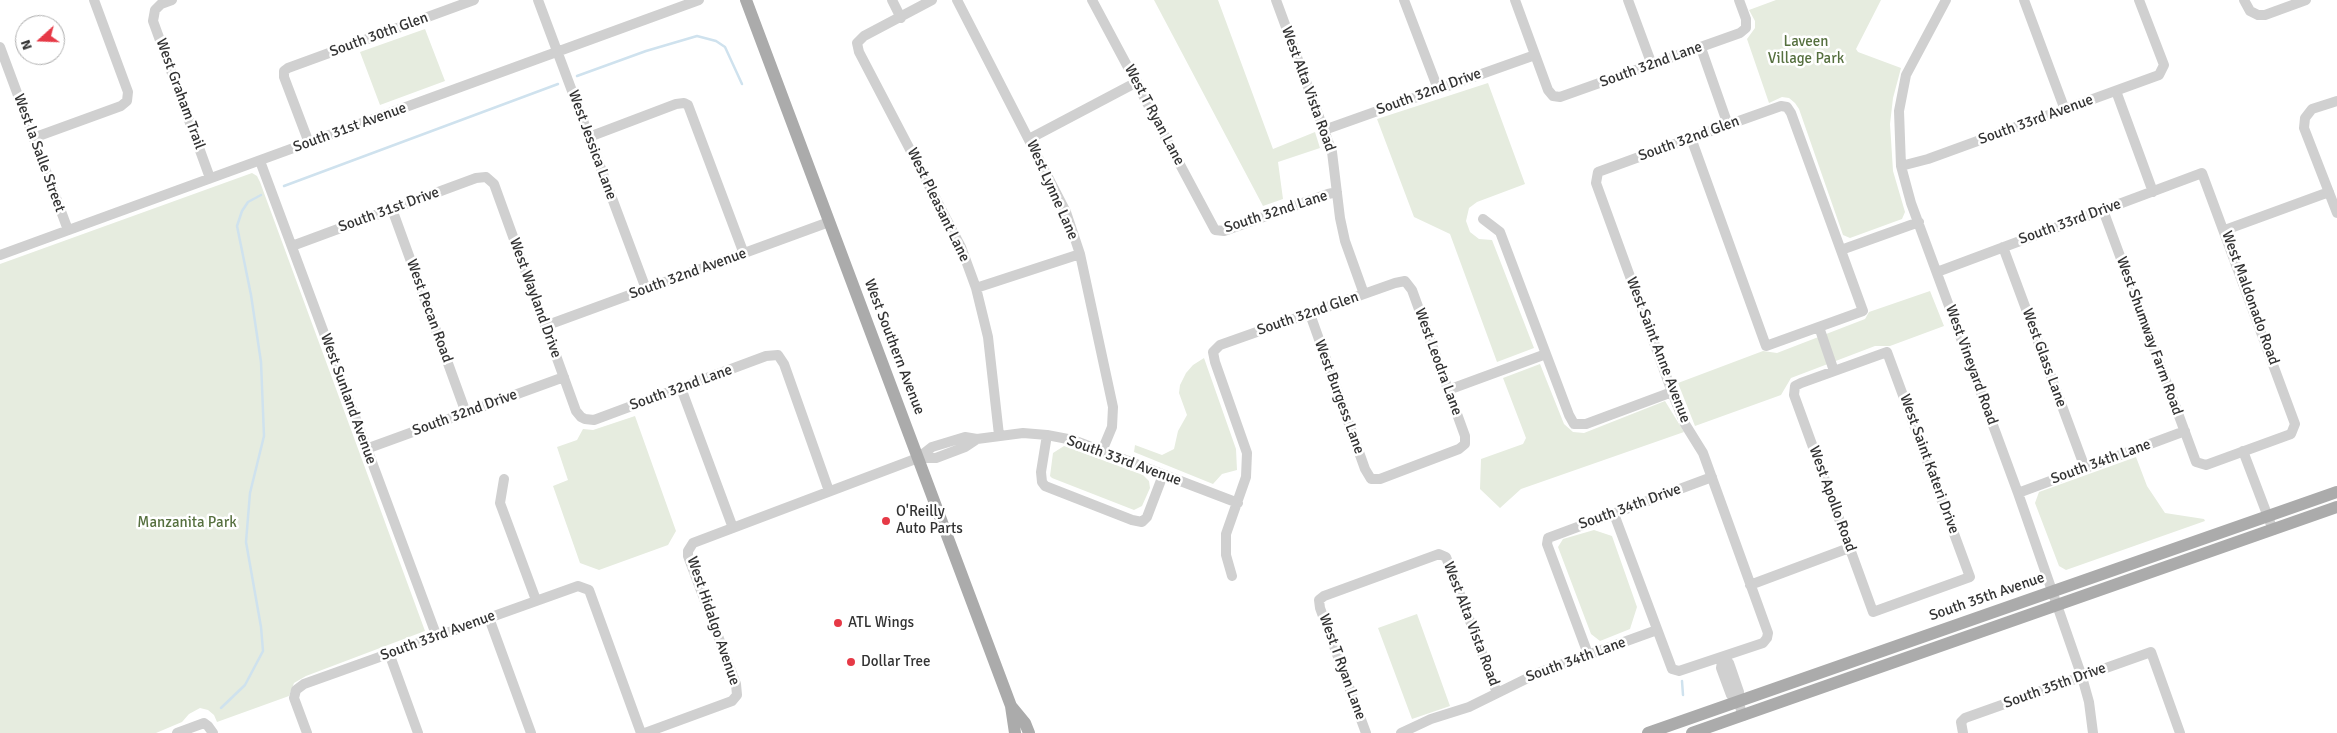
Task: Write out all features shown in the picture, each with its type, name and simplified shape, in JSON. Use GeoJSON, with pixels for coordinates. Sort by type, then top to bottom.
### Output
{"type":"FeatureCollection","features":[{"type":"Feature","properties":{"kind":"main road","name":"West Southern Avenue"},"geometry":{"type":"LineString","coordinates":[[746,0],[1011,706],[1014,733]]}},
{"type":"Feature","properties":{"kind":"main road","name":"South 35th Avenue"},"geometry":{"type":"LineString","coordinates":[[1648,733],[2337,492]]}},
{"type":"Feature","properties":{"kind":"main road","name":"South 35th Avenue"},"geometry":{"type":"LineString","coordinates":[[1692,733],[2337,507]]}},
{"type":"Feature","properties":{"kind":"main road","name":"West Southern Avenue"},"geometry":{"type":"LineString","coordinates":[[1011,706],[1025,723],[1029,733]]}},
{"type":"Feature","properties":{"kind":"street"},"geometry":{"type":"LineString","coordinates":[[33,138],[121,106],[127,101],[128,92],[94,0]]}},
{"type":"Feature","properties":{"kind":"street","name":"West Graham Trail"},"geometry":{"type":"LineString","coordinates":[[172,0],[161,4],[154,10],[153,21],[210,178]]}},
{"type":"Feature","properties":{"kind":"street","name":"South 30th Glen"},"geometry":{"type":"LineString","coordinates":[[309,143],[284,77],[284,72],[288,68],[474,0]]}},
{"type":"Feature","properties":{"kind":"street","name":"West Jessica Lane"},"geometry":{"type":"LineString","coordinates":[[538,0],[646,289]]}},
{"type":"Feature","properties":{"kind":"street","name":"South 31st Avenue"},"geometry":{"type":"LineString","coordinates":[[0,255],[699,0]]}},
{"type":"Feature","properties":{"kind":"street"},"geometry":{"type":"LineString","coordinates":[[892,0],[901,18],[932,0]]}},
{"type":"Feature","properties":{"kind":"street","name":"West Lynne Lane"},"geometry":{"type":"LineString","coordinates":[[957,0],[1066,212],[1080,254],[1113,407],[1112,427],[1102,451]]}},
{"type":"Feature","properties":{"kind":"street","name":"West T Ryan Lane"},"geometry":{"type":"LineString","coordinates":[[1092,0],[1215,230]]}},
{"type":"Feature","properties":{"kind":"street","name":"West Alta Vista Road"},"geometry":{"type":"LineString","coordinates":[[1276,0],[1332,152],[1345,241],[1364,294]]}},
{"type":"Feature","properties":{"kind":"street"},"geometry":{"type":"LineString","coordinates":[[1404,0],[1438,89]]}},
{"type":"Feature","properties":{"kind":"street"},"geometry":{"type":"LineString","coordinates":[[1515,0],[1535,55]]}},
{"type":"Feature","properties":{"kind":"street"},"geometry":{"type":"LineString","coordinates":[[1628,0],[1652,65]]}},
{"type":"Feature","properties":{"kind":"street","name":"South 32nd Lane"},"geometry":{"type":"LineString","coordinates":[[1535,55],[1553,96],[1560,97],[1740,33],[1746,28],[1746,19],[1739,0]]}},
{"type":"Feature","properties":{"kind":"street","name":"West Vineyard Road"},"geometry":{"type":"LineString","coordinates":[[1946,0],[1906,75],[1899,111],[1901,166],[1918,222],[2058,605],[2082,676],[2089,702],[2093,733]]}},
{"type":"Feature","properties":{"kind":"street"},"geometry":{"type":"LineString","coordinates":[[2024,0],[2065,110]]}},
{"type":"Feature","properties":{"kind":"street","name":"South 33rd Avenue"},"geometry":{"type":"LineString","coordinates":[[1901,166],[1928,159],[2159,75],[2164,65],[2139,0]]}},
{"type":"Feature","properties":{"kind":"street"},"geometry":{"type":"LineString","coordinates":[[2244,0],[2250,11],[2258,15],[2265,15],[2306,0]]}},
{"type":"Feature","properties":{"kind":"street","name":"West Pleasant Lane"},"geometry":{"type":"LineString","coordinates":[[901,18],[864,36],[857,43],[859,52],[961,247],[976,288],[988,337],[999,435]]}},
{"type":"Feature","properties":{"kind":"street","name":"West la Salle Street"},"geometry":{"type":"LineString","coordinates":[[0,47],[68,230]]}},
{"type":"Feature","properties":{"kind":"street"},"geometry":{"type":"LineString","coordinates":[[1700,48],[1728,125]]}},
{"type":"Feature","properties":{"kind":"street","name":"South 32nd Drive"},"geometry":{"type":"LineString","coordinates":[[1324,130],[1535,55]]}},
{"type":"Feature","properties":{"kind":"street"},"geometry":{"type":"LineString","coordinates":[[1029,139],[1137,82]]}},
{"type":"Feature","properties":{"kind":"street"},"geometry":{"type":"LineString","coordinates":[[2116,91],[2153,192]]}},
{"type":"Feature","properties":{"kind":"street"},"geometry":{"type":"LineString","coordinates":[[2337,100],[2312,110],[2305,118],[2304,128],[2337,213]]}},
{"type":"Feature","properties":{"kind":"street"},"geometry":{"type":"LineString","coordinates":[[589,137],[676,104],[684,103],[692,110],[744,254]]}},
{"type":"Feature","properties":{"kind":"street","name":"South 32nd Glen"},"geometry":{"type":"LineString","coordinates":[[1598,172],[1781,106],[1787,107],[1791,113],[1841,250]]}},
{"type":"Feature","properties":{"kind":"street"},"geometry":{"type":"LineString","coordinates":[[1691,138],[1766,346],[1863,311],[1841,250],[1918,222]]}},
{"type":"Feature","properties":{"kind":"street","name":"West Sunland Avenue"},"geometry":{"type":"LineString","coordinates":[[260,161],[437,637]]}},
{"type":"Feature","properties":{"kind":"street","name":"West Saint Anne Avenue"},"geometry":{"type":"LineString","coordinates":[[1598,172],[1596,183],[1672,392],[1685,424],[1703,453],[1768,633],[1763,643],[1723,657]]}},
{"type":"Feature","properties":{"kind":"street","name":"South 33rd Drive"},"geometry":{"type":"LineString","coordinates":[[1937,272],[2202,173]]}},
{"type":"Feature","properties":{"kind":"street","name":"West Maldonado Road"},"geometry":{"type":"LineString","coordinates":[[2202,173],[2225,230],[2295,424],[2291,434],[2243,451]]}},
{"type":"Feature","properties":{"kind":"street","name":"South 31st Drive"},"geometry":{"type":"LineString","coordinates":[[292,246],[476,178],[486,177]]}},
{"type":"Feature","properties":{"kind":"street","name":"West Wayland Drive"},"geometry":{"type":"LineString","coordinates":[[486,177],[494,184],[576,411],[585,419]]}},
{"type":"Feature","properties":{"kind":"street","name":"South 32nd Lane"},"geometry":{"type":"LineString","coordinates":[[1215,230],[1224,231],[1337,192]]}},
{"type":"Feature","properties":{"kind":"street"},"geometry":{"type":"LineString","coordinates":[[2225,230],[2329,192]]}},
{"type":"Feature","properties":{"kind":"street","name":"West Pecan Road"},"geometry":{"type":"LineString","coordinates":[[392,209],[466,412]]}},
{"type":"Feature","properties":{"kind":"street","name":"West Shumway Farm Road"},"geometry":{"type":"LineString","coordinates":[[2103,210],[2196,462],[2206,465],[2243,451]]}},
{"type":"Feature","properties":{"kind":"street"},"geometry":{"type":"LineString","coordinates":[[1484,219],[1500,232],[1574,424],[1586,424],[1672,392]]}},
{"type":"Feature","properties":{"kind":"street","name":"South 32nd Avenue"},"geometry":{"type":"LineString","coordinates":[[545,326],[829,222]]}},
{"type":"Feature","properties":{"kind":"street","name":"West Glass Lane"},"geometry":{"type":"LineString","coordinates":[[2003,247],[2085,468]]}},
{"type":"Feature","properties":{"kind":"street"},"geometry":{"type":"LineString","coordinates":[[976,288],[1080,254]]}},
{"type":"Feature","properties":{"kind":"street","name":"South 32nd Glen"},"geometry":{"type":"LineString","coordinates":[[1238,503],[1246,477],[1247,453],[1213,352],[1220,345],[1395,283],[1406,281]]}},
{"type":"Feature","properties":{"kind":"street","name":"West Leodra Lane"},"geometry":{"type":"LineString","coordinates":[[1406,281],[1412,290],[1465,436],[1465,444]]}},
{"type":"Feature","properties":{"kind":"street","name":"West Burgess Lane"},"geometry":{"type":"LineString","coordinates":[[1310,314],[1365,469],[1372,479],[1380,479],[1459,449],[1465,444]]}},
{"type":"Feature","properties":{"kind":"street"},"geometry":{"type":"LineString","coordinates":[[1819,327],[1834,371]]}},
{"type":"Feature","properties":{"kind":"street","name":"West Saint Kateri Drive"},"geometry":{"type":"LineString","coordinates":[[1834,371],[1888,352],[1970,577],[1873,612]]}},
{"type":"Feature","properties":{"kind":"street"},"geometry":{"type":"LineString","coordinates":[[1448,390],[1546,354]]}},
{"type":"Feature","properties":{"kind":"street","name":"South 32nd Lane"},"geometry":{"type":"LineString","coordinates":[[585,419],[594,420],[766,356],[778,356],[784,364],[829,491]]}},
{"type":"Feature","properties":{"kind":"street","name":"West Apollo Road"},"geometry":{"type":"LineString","coordinates":[[1834,371],[1795,386],[1794,395],[1873,612]]}},
{"type":"Feature","properties":{"kind":"street","name":"South 32nd Drive"},"geometry":{"type":"LineString","coordinates":[[366,449],[564,377]]}},
{"type":"Feature","properties":{"kind":"street"},"geometry":{"type":"LineString","coordinates":[[681,388],[733,528]]}},
{"type":"Feature","properties":{"kind":"street","name":"South 34th Lane"},"geometry":{"type":"LineString","coordinates":[[2018,493],[2184,431]]}},
{"type":"Feature","properties":{"kind":"street","name":"South 33rd Avenue"},"geometry":{"type":"LineString","coordinates":[[690,547],[697,541],[918,458],[936,458],[966,447],[977,439],[1023,433],[1074,440],[1238,503]]}},
{"type":"Feature","properties":{"kind":"street"},"geometry":{"type":"LineString","coordinates":[[1047,435],[1041,472],[1042,482],[1049,488],[1142,522],[1147,517],[1163,475]]}},
{"type":"Feature","properties":{"kind":"street"},"geometry":{"type":"LineString","coordinates":[[2243,451],[2273,530]]}},
{"type":"Feature","properties":{"kind":"street","name":"South 34th Drive"},"geometry":{"type":"LineString","coordinates":[[1588,654],[1547,544],[1548,538],[1712,477]]}},
{"type":"Feature","properties":{"kind":"street"},"geometry":{"type":"LineString","coordinates":[[504,479],[500,503],[536,600]]}},
{"type":"Feature","properties":{"kind":"street"},"geometry":{"type":"LineString","coordinates":[[1232,576],[1226,555],[1226,534],[1238,503]]}},
{"type":"Feature","properties":{"kind":"street"},"geometry":{"type":"LineString","coordinates":[[1614,514],[1672,670],[1679,671],[1723,657],[1721,668],[1731,694],[1738,702],[1743,716]]}},
{"type":"Feature","properties":{"kind":"street","name":"West Hidalgo Avenue"},"geometry":{"type":"LineString","coordinates":[[646,733],[732,701],[736,695],[736,684],[688,556],[690,547]]}},
{"type":"Feature","properties":{"kind":"street"},"geometry":{"type":"LineString","coordinates":[[1750,585],[1850,548]]}},
{"type":"Feature","properties":{"kind":"street","name":"West T Ryan Lane"},"geometry":{"type":"LineString","coordinates":[[1366,733],[1320,608],[1319,600],[1324,596],[1439,554],[1444,555]]}},
{"type":"Feature","properties":{"kind":"street","name":"West Alta Vista Road"},"geometry":{"type":"LineString","coordinates":[[1444,555],[1497,693]]}},
{"type":"Feature","properties":{"kind":"street","name":"South 33rd Avenue"},"geometry":{"type":"LineString","coordinates":[[307,733],[294,698],[296,690],[304,684],[573,586],[582,586],[589,590],[642,733]]}},
{"type":"Feature","properties":{"kind":"street"},"geometry":{"type":"LineString","coordinates":[[489,618],[532,733]]}},
{"type":"Feature","properties":{"kind":"street","name":"South 34th Lane"},"geometry":{"type":"LineString","coordinates":[[1402,733],[1431,720],[1469,707],[1538,673],[1657,630]]}},
{"type":"Feature","properties":{"kind":"street","name":"South 35th Drive"},"geometry":{"type":"LineString","coordinates":[[1963,733],[1961,722],[2151,652],[2180,733]]}},
{"type":"Feature","properties":{"kind":"street"},"geometry":{"type":"LineString","coordinates":[[389,653],[418,733]]}},
{"type":"Feature","properties":{"kind":"street"},"geometry":{"type":"LineString","coordinates":[[177,733],[204,723],[212,733]]}},
{"type":"Feature","properties":{"kind":"green space"},"geometry":{"type":"Polygon","coordinates":[[[1154,0],[1218,0],[1273,149],[1315,132],[1320,148],[1278,162],[1283,199],[1263,206],[1154,0]]]}},
{"type":"Feature","properties":{"kind":"green space","name":"Laveen Village Park"},"geometry":{"type":"Polygon","coordinates":[[[1776,0],[1881,0],[1856,49],[1858,52],[1901,68],[1893,98],[1890,124],[1893,171],[1905,212],[1902,219],[1850,238],[1843,235],[1799,109],[1789,98],[1782,97],[1769,103],[1747,39],[1755,28],[1755,21],[1749,10],[1776,0]]]}},
{"type":"Feature","properties":{"kind":"green space"},"geometry":{"type":"Polygon","coordinates":[[[425,29],[445,81],[380,105],[360,52],[425,29]]]}},
{"type":"Feature","properties":{"kind":"green space"},"geometry":{"type":"Polygon","coordinates":[[[1488,83],[1525,184],[1477,202],[1469,208],[1466,221],[1470,232],[1479,239],[1492,240],[1534,348],[1497,362],[1450,234],[1414,217],[1377,119],[1488,83]]]}},
{"type":"Feature","properties":{"kind":"green space","name":"Manzanita Park"},"geometry":{"type":"Polygon","coordinates":[[[252,173],[257,176],[260,182],[425,631],[306,676],[294,683],[289,696],[217,722],[214,715],[208,710],[200,708],[189,714],[182,722],[156,733],[0,733],[0,264],[252,173]]]}},
{"type":"Feature","properties":{"kind":"green space"},"geometry":{"type":"Polygon","coordinates":[[[1930,291],[1944,326],[1890,346],[1875,346],[1791,378],[1781,395],[1695,426],[1678,383],[1763,351],[1777,353],[1865,319],[1869,312],[1930,291]]]}},
{"type":"Feature","properties":{"kind":"green space"},"geometry":{"type":"Polygon","coordinates":[[[1204,358],[1236,449],[1237,470],[1222,474],[1213,484],[1134,452],[1135,445],[1162,455],[1174,449],[1178,431],[1187,415],[1179,393],[1180,385],[1186,373],[1193,365],[1204,358]]]}},
{"type":"Feature","properties":{"kind":"green space"},"geometry":{"type":"Polygon","coordinates":[[[1540,364],[1564,424],[1573,432],[1584,433],[1665,401],[1684,432],[1521,489],[1500,508],[1480,489],[1481,459],[1523,444],[1526,438],[1503,378],[1540,364]]]}},
{"type":"Feature","properties":{"kind":"green space"},"geometry":{"type":"Polygon","coordinates":[[[635,416],[676,531],[668,545],[599,570],[580,563],[553,486],[568,480],[557,447],[577,440],[583,429],[593,430],[635,416]]]}},
{"type":"Feature","properties":{"kind":"green space"},"geometry":{"type":"Polygon","coordinates":[[[1064,446],[1143,475],[1149,481],[1150,488],[1142,506],[1134,510],[1052,478],[1050,476],[1053,453],[1064,446]]]}},
{"type":"Feature","properties":{"kind":"green space"},"geometry":{"type":"Polygon","coordinates":[[[2136,457],[2147,486],[2165,513],[2204,519],[2205,521],[2066,570],[2059,566],[2035,503],[2039,492],[2136,457]]]}},
{"type":"Feature","properties":{"kind":"green space"},"geometry":{"type":"Polygon","coordinates":[[[1594,530],[1612,536],[1637,607],[1630,629],[1600,641],[1591,634],[1558,547],[1563,539],[1594,530]]]}},
{"type":"Feature","properties":{"kind":"green space"},"geometry":{"type":"Polygon","coordinates":[[[1417,614],[1450,706],[1412,719],[1378,628],[1417,614]]]}},
{"type":"Feature","properties":{"kind":"waterway"},"geometry":{"type":"LineString","coordinates":[[577,76],[646,51],[697,36],[716,41],[725,47],[742,84]]}},
{"type":"Feature","properties":{"kind":"waterway"},"geometry":{"type":"LineString","coordinates":[[284,186],[558,84]]}},
{"type":"Feature","properties":{"kind":"waterway"},"geometry":{"type":"LineString","coordinates":[[221,708],[245,685],[263,651],[261,627],[246,542],[250,493],[264,436],[261,362],[251,295],[237,226],[242,211],[248,202],[261,195]]}},
{"type":"Feature","properties":{"kind":"waterway"},"geometry":{"type":"LineString","coordinates":[[1682,681],[1683,695]]}},
{"type":"Feature","properties":{"kind":"place","name":"O'Reilly Auto Parts"},"geometry":{"type":"Point","coordinates":[886,521]}},
{"type":"Feature","properties":{"kind":"place","name":"ATL Wings"},"geometry":{"type":"Point","coordinates":[838,623]}},
{"type":"Feature","properties":{"kind":"place","name":"Dollar Tree"},"geometry":{"type":"Point","coordinates":[851,662]}}]}
